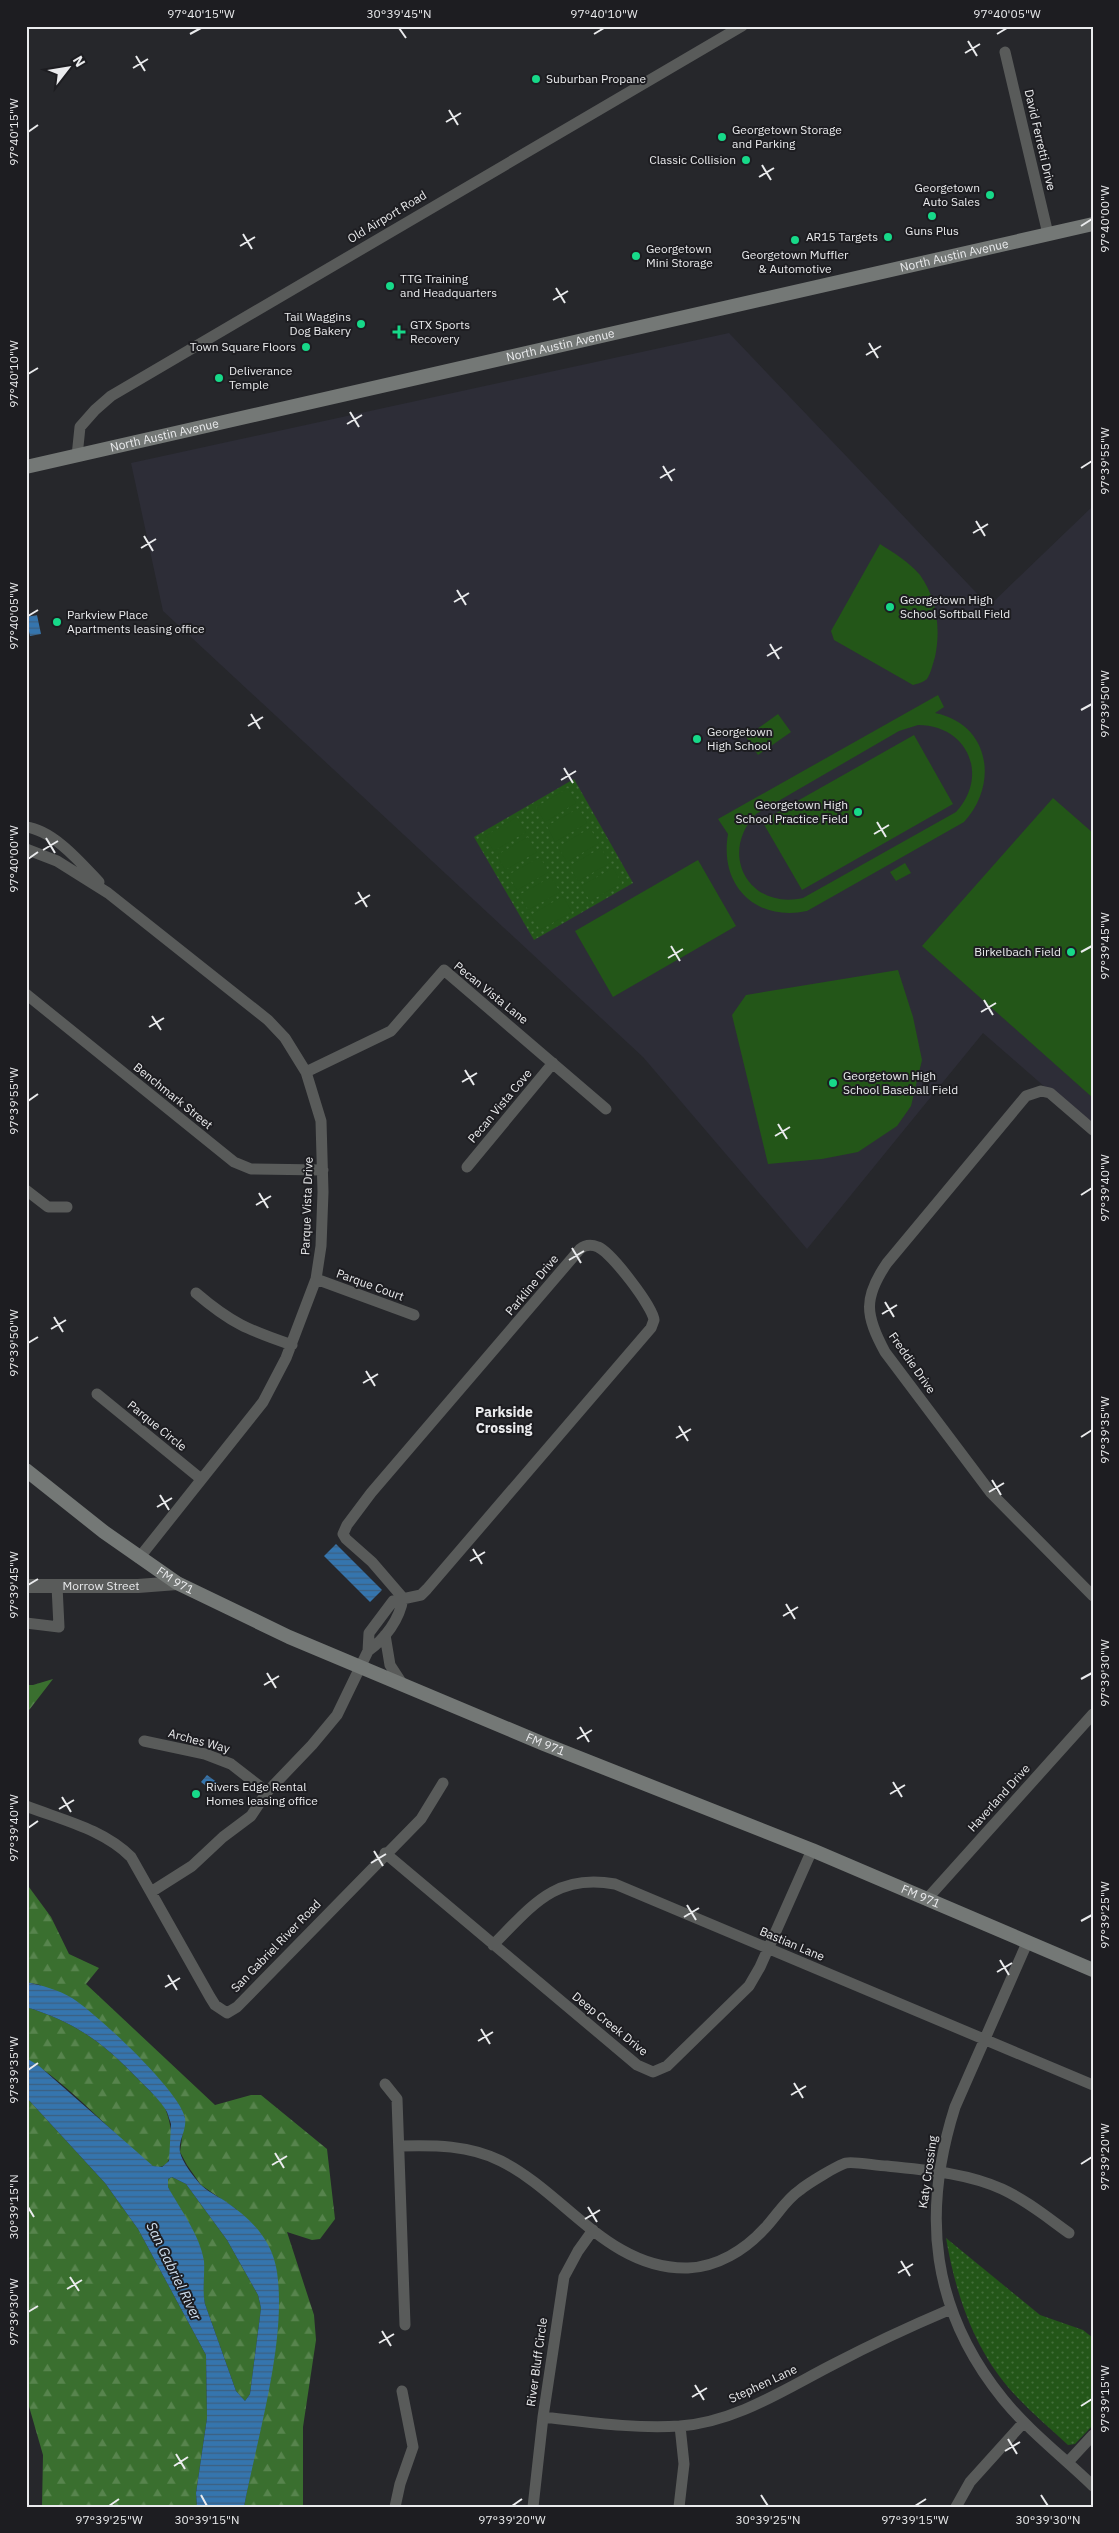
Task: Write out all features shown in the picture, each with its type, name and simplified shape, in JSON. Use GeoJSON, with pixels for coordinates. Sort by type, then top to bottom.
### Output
{"type":"FeatureCollection","features":[{"type":"Feature","properties":{"kind":"main road","name":"North Austin Avenue"},"geometry":{"type":"LineString","coordinates":[[26,467],[1093,224]]}},
{"type":"Feature","properties":{"kind":"main road","name":"FM 971"},"geometry":{"type":"LineString","coordinates":[[26,1470],[104,1532],[177,1583],[289,1637],[812,1850],[1093,1970]]}},
{"type":"Feature","properties":{"kind":"street","name":"Old Airport Road"},"geometry":{"type":"LineString","coordinates":[[77,456],[80,427],[111,396],[742,26]]}},
{"type":"Feature","properties":{"kind":"street","name":"David Ferretti Drive"},"geometry":{"type":"LineString","coordinates":[[1005,52],[1048,234]]}},
{"type":"Feature","properties":{"kind":"street","name":"Parque Vista Drive"},"geometry":{"type":"LineString","coordinates":[[26,827],[43,831],[68,851],[108,893]]}},
{"type":"Feature","properties":{"kind":"street","name":"Parque Vista Drive"},"geometry":{"type":"LineString","coordinates":[[26,849],[56,861],[108,893],[268,1020],[285,1038],[306,1072],[321,1121],[321,1246],[316,1279],[292,1345],[263,1402],[139,1558]]}},
{"type":"Feature","properties":{"kind":"street","name":"Pecan Vista Lane"},"geometry":{"type":"LineString","coordinates":[[306,1072],[391,1031],[444,970],[606,1109]]}},
{"type":"Feature","properties":{"kind":"street","name":"Benchmark Street"},"geometry":{"type":"LineString","coordinates":[[26,994],[234,1162],[251,1168],[322,1170]]}},
{"type":"Feature","properties":{"kind":"street","name":"Pecan Vista Cove"},"geometry":{"type":"LineString","coordinates":[[467,1167],[553,1063]]}},
{"type":"Feature","properties":{"kind":"street","name":"Freddie Drive"},"geometry":{"type":"LineString","coordinates":[[1093,1130],[1050,1093],[1041,1091],[1026,1096],[887,1263],[872,1286],[868,1308],[876,1336],[885,1352],[991,1493],[1093,1596]]}},
{"type":"Feature","properties":{"kind":"street"},"geometry":{"type":"LineString","coordinates":[[26,1190],[48,1207],[67,1207]]}},
{"type":"Feature","properties":{"kind":"street","name":"Parkline Drive"},"geometry":{"type":"LineString","coordinates":[[151,1892],[181,1874],[223,1837],[244,1823],[257,1810],[267,1792],[312,1745],[337,1715],[368,1651],[385,1635],[401,1612],[403,1598],[372,1562],[349,1543],[343,1534],[345,1528],[371,1492],[580,1250],[585,1246],[598,1247],[614,1262],[650,1309],[654,1320],[650,1328],[427,1589],[421,1595],[403,1598],[392,1601],[373,1625],[367,1639],[368,1651]]}},
{"type":"Feature","properties":{"kind":"street","name":"Parque Court"},"geometry":{"type":"LineString","coordinates":[[316,1279],[414,1316]]}},
{"type":"Feature","properties":{"kind":"street"},"geometry":{"type":"LineString","coordinates":[[196,1293],[232,1322],[292,1345]]}},
{"type":"Feature","properties":{"kind":"street","name":"Parque Circle"},"geometry":{"type":"LineString","coordinates":[[96,1394],[201,1480]]}},
{"type":"Feature","properties":{"kind":"street","name":"Morrow Street"},"geometry":{"type":"LineString","coordinates":[[26,1586],[138,1586],[177,1583]]}},
{"type":"Feature","properties":{"kind":"street"},"geometry":{"type":"LineString","coordinates":[[26,1623],[59,1627],[57,1586]]}},
{"type":"Feature","properties":{"kind":"street"},"geometry":{"type":"LineString","coordinates":[[385,1635],[390,1665],[403,1685]]}},
{"type":"Feature","properties":{"kind":"street","name":"Haverland Drive"},"geometry":{"type":"LineString","coordinates":[[926,1900],[1093,1714]]}},
{"type":"Feature","properties":{"kind":"street","name":"Arches Way"},"geometry":{"type":"LineString","coordinates":[[144,1741],[204,1754],[231,1764],[267,1792]]}},
{"type":"Feature","properties":{"kind":"street","name":"San Gabriel River Road"},"geometry":{"type":"LineString","coordinates":[[26,1806],[99,1833],[119,1845],[130,1857],[151,1892],[215,2005],[227,2013],[237,2006],[385,1853],[421,1819],[443,1783]]}},
{"type":"Feature","properties":{"kind":"street","name":"Deep Creek Drive"},"geometry":{"type":"LineString","coordinates":[[385,1853],[637,2064],[653,2072],[667,2066],[749,1986],[812,1850]]}},
{"type":"Feature","properties":{"kind":"street","name":"Bastian Lane"},"geometry":{"type":"LineString","coordinates":[[493,1945],[531,1908],[551,1892],[571,1883],[593,1880],[615,1884],[1093,2085]]}},
{"type":"Feature","properties":{"kind":"street","name":"Katy Crossing"},"geometry":{"type":"LineString","coordinates":[[1027,1943],[984,2038],[955,2107],[946,2135],[936,2194],[935,2217],[939,2261],[951,2309],[965,2342],[983,2371],[1024,2422],[1093,2486]]}},
{"type":"Feature","properties":{"kind":"street"},"geometry":{"type":"LineString","coordinates":[[384,2084],[397,2099],[405,2325]]}},
{"type":"Feature","properties":{"kind":"street"},"geometry":{"type":"LineString","coordinates":[[400,2146],[450,2146],[473,2150],[501,2161],[534,2182],[616,2247],[641,2261],[666,2267],[695,2267],[734,2255],[764,2230],[800,2190],[846,2162],[940,2172],[976,2179],[1003,2189],[1069,2233]]}},
{"type":"Feature","properties":{"kind":"street","name":"River Bluff Circle"},"geometry":{"type":"LineString","coordinates":[[533,2507],[543,2417],[564,2277],[578,2251],[594,2230]]}},
{"type":"Feature","properties":{"kind":"street","name":"Stephen Lane"},"geometry":{"type":"LineString","coordinates":[[543,2417],[610,2425],[680,2426],[709,2421],[760,2402],[898,2332],[951,2309]]}},
{"type":"Feature","properties":{"kind":"street"},"geometry":{"type":"LineString","coordinates":[[395,2507],[400,2484],[413,2447],[402,2391]]}},
{"type":"Feature","properties":{"kind":"street"},"geometry":{"type":"LineString","coordinates":[[956,2507],[970,2482],[1024,2422]]}},
{"type":"Feature","properties":{"kind":"street"},"geometry":{"type":"LineString","coordinates":[[679,2507],[684,2464],[680,2426]]}},
{"type":"Feature","properties":{"kind":"street"},"geometry":{"type":"LineString","coordinates":[[1068,2462],[1093,2435]]}},
{"type":"Feature","properties":{"kind":"shaded area","name":"Georgetown High School"},"geometry":{"type":"Polygon","coordinates":[[[729,333],[989,606],[1093,506],[1093,1129],[983,1033],[807,1249],[643,1057],[163,611],[131,463],[729,333]]]}},
{"type":"Feature","properties":{"kind":"green space","name":"Georgetown High School Softball Field"},"geometry":{"type":"Polygon","coordinates":[[[880,544],[916,570],[926,584],[934,604],[938,636],[935,657],[927,679],[913,685],[834,640],[831,631],[880,544]]]}},
{"type":"Feature","properties":{"kind":"green space"},"geometry":{"type":"Polygon","coordinates":[[[938,695],[944,707],[935,713],[953,719],[968,729],[978,742],[983,757],[985,774],[982,790],[975,807],[964,822],[807,911],[789,913],[772,911],[757,905],[745,896],[729,870],[727,853],[728,834],[718,819],[938,695]],[[918,725],[899,731],[756,814],[745,830],[740,846],[740,861],[745,876],[754,887],[768,896],[784,899],[803,898],[956,812],[966,798],[971,783],[972,768],[968,755],[961,743],[949,733],[935,727],[918,725]]]}},
{"type":"Feature","properties":{"kind":"green space"},"geometry":{"type":"Polygon","coordinates":[[[778,714],[791,732],[758,755],[746,737],[778,714]]]}},
{"type":"Feature","properties":{"kind":"green space","name":"Georgetown High School Practice Field"},"geometry":{"type":"Polygon","coordinates":[[[914,735],[953,804],[802,890],[762,821],[914,735]]]}},
{"type":"Feature","properties":{"kind":"green space"},"geometry":{"type":"Polygon","coordinates":[[[574,779],[633,883],[534,940],[474,837],[574,779]]]}},
{"type":"Feature","properties":{"kind":"green space"},"geometry":{"type":"Polygon","coordinates":[[[568,788],[576,803],[545,822],[536,807],[568,788]]]}},
{"type":"Feature","properties":{"kind":"green space"},"geometry":{"type":"Polygon","coordinates":[[[1053,798],[1093,833],[1093,1098],[922,946],[1053,798]]]}},
{"type":"Feature","properties":{"kind":"green space"},"geometry":{"type":"Polygon","coordinates":[[[579,808],[587,823],[555,842],[547,826],[579,808]]]}},
{"type":"Feature","properties":{"kind":"green space"},"geometry":{"type":"Polygon","coordinates":[[[517,817],[526,832],[494,851],[485,836],[517,817]]]}},
{"type":"Feature","properties":{"kind":"green space"},"geometry":{"type":"Polygon","coordinates":[[[590,828],[599,843],[567,862],[558,847],[590,828]]]}},
{"type":"Feature","properties":{"kind":"green space"},"geometry":{"type":"Polygon","coordinates":[[[528,837],[537,852],[505,870],[497,855],[528,837]]]}},
{"type":"Feature","properties":{"kind":"green space"},"geometry":{"type":"Polygon","coordinates":[[[601,848],[610,863],[578,881],[569,866],[601,848]]]}},
{"type":"Feature","properties":{"kind":"green space"},"geometry":{"type":"Polygon","coordinates":[[[540,857],[549,872],[517,890],[508,875],[540,857]]]}},
{"type":"Feature","properties":{"kind":"green space"},"geometry":{"type":"Polygon","coordinates":[[[698,860],[736,926],[613,997],[575,931],[698,860]]]}},
{"type":"Feature","properties":{"kind":"green space"},"geometry":{"type":"Polygon","coordinates":[[[905,863],[911,873],[896,881],[890,872],[905,863]]]}},
{"type":"Feature","properties":{"kind":"green space"},"geometry":{"type":"Polygon","coordinates":[[[613,868],[622,883],[590,901],[581,886],[613,868]]]}},
{"type":"Feature","properties":{"kind":"green space"},"geometry":{"type":"Polygon","coordinates":[[[551,877],[560,892],[528,910],[519,895],[551,877]]]}},
{"type":"Feature","properties":{"kind":"green space"},"geometry":{"type":"Polygon","coordinates":[[[563,896],[572,912],[540,930],[531,915],[563,896]]]}},
{"type":"Feature","properties":{"kind":"green space","name":"Georgetown High School Baseball Field"},"geometry":{"type":"Polygon","coordinates":[[[898,970],[913,1017],[922,1060],[911,1106],[897,1126],[858,1152],[822,1159],[768,1164],[732,1015],[746,995],[898,970]]]}},
{"type":"Feature","properties":{"kind":"green space"},"geometry":{"type":"Polygon","coordinates":[[[53,1679],[26,1714],[26,1685],[33,1685],[53,1679]]]}},
{"type":"Feature","properties":{"kind":"green space"},"geometry":{"type":"Polygon","coordinates":[[[26,1883],[51,1917],[69,1954],[99,1968],[86,1984],[215,2105],[251,2095],[261,2095],[327,2149],[335,2219],[320,2239],[312,2240],[287,2232],[314,2315],[316,2340],[303,2427],[303,2507],[244,2507],[275,2340],[278,2293],[276,2270],[236,2209],[201,2185],[187,2165],[180,2152],[185,2117],[40,1985],[26,1982],[26,1883]]]}},
{"type":"Feature","properties":{"kind":"green space"},"geometry":{"type":"Polygon","coordinates":[[[26,2007],[59,2020],[88,2035],[113,2055],[157,2098],[166,2111],[171,2132],[171,2154],[168,2162],[162,2166],[148,2164],[73,2094],[26,2058],[26,2007]]]}},
{"type":"Feature","properties":{"kind":"green space"},"geometry":{"type":"Polygon","coordinates":[[[26,2097],[105,2183],[138,2229],[206,2355],[207,2418],[196,2493],[197,2507],[42,2507],[43,2455],[26,2396],[26,2097]]]}},
{"type":"Feature","properties":{"kind":"green space"},"geometry":{"type":"Polygon","coordinates":[[[172,2177],[186,2184],[227,2240],[258,2295],[261,2308],[250,2394],[245,2401],[236,2391],[205,2304],[203,2293],[204,2262],[168,2187],[168,2179],[172,2177]]]}},
{"type":"Feature","properties":{"kind":"green space"},"geometry":{"type":"Polygon","coordinates":[[[946,2238],[1040,2315],[1083,2330],[1093,2338],[1093,2425],[1075,2444],[1068,2445],[1029,2409],[1002,2380],[990,2362],[979,2343],[962,2302],[955,2281],[946,2238]]]}},
{"type":"Feature","properties":{"kind":"water"},"geometry":{"type":"Polygon","coordinates":[[[37,615],[41,634],[30,636],[26,617],[37,615]]]}},
{"type":"Feature","properties":{"kind":"water"},"geometry":{"type":"Polygon","coordinates":[[[336,1544],[382,1590],[370,1602],[324,1556],[336,1544]]]}},
{"type":"Feature","properties":{"kind":"water"},"geometry":{"type":"Polygon","coordinates":[[[207,1775],[218,1783],[212,1791],[201,1782],[207,1775]]]}},
{"type":"Feature","properties":{"kind":"water","name":"San Gabriel River"},"geometry":{"type":"Polygon","coordinates":[[[26,1982],[44,1986],[61,1993],[72,1998],[100,2020],[136,2054],[154,2072],[180,2106],[185,2122],[180,2152],[188,2169],[203,2187],[225,2201],[252,2223],[270,2250],[277,2272],[279,2299],[278,2328],[269,2390],[244,2507],[197,2507],[196,2493],[207,2418],[206,2355],[138,2229],[105,2183],[26,2097],[26,2058],[38,2065],[153,2166],[162,2167],[169,2161],[171,2124],[167,2112],[161,2103],[126,2067],[88,2035],[59,2020],[26,2007],[26,1982]],[[172,2177],[168,2179],[168,2187],[194,2232],[202,2251],[205,2304],[236,2391],[245,2401],[250,2394],[261,2308],[258,2295],[227,2240],[186,2184],[172,2177]]]}},
{"type":"Feature","properties":{"kind":"place","name":"Suburban Propane"},"geometry":{"type":"Point","coordinates":[536,79]}},
{"type":"Feature","properties":{"kind":"place","name":"Georgetown Storage and Parking"},"geometry":{"type":"Point","coordinates":[722,137]}},
{"type":"Feature","properties":{"kind":"place","name":"Classic Collision"},"geometry":{"type":"Point","coordinates":[746,160]}},
{"type":"Feature","properties":{"kind":"place","name":"Georgetown Auto Sales"},"geometry":{"type":"Point","coordinates":[990,195]}},
{"type":"Feature","properties":{"kind":"place","name":"Guns Plus"},"geometry":{"type":"Point","coordinates":[932,216]}},
{"type":"Feature","properties":{"kind":"place","name":"AR15 Targets"},"geometry":{"type":"Point","coordinates":[888,237]}},
{"type":"Feature","properties":{"kind":"place","name":"Georgetown Muffler & Automotive"},"geometry":{"type":"Point","coordinates":[795,240]}},
{"type":"Feature","properties":{"kind":"place","name":"Georgetown Mini Storage"},"geometry":{"type":"Point","coordinates":[636,256]}},
{"type":"Feature","properties":{"kind":"place","name":"TTG Training and Headquarters"},"geometry":{"type":"Point","coordinates":[390,286]}},
{"type":"Feature","properties":{"kind":"place","name":"Tail Waggins Dog Bakery"},"geometry":{"type":"Point","coordinates":[361,324]}},
{"type":"Feature","properties":{"kind":"place","name":"GTX Sports Recovery"},"geometry":{"type":"Point","coordinates":[399,332]}},
{"type":"Feature","properties":{"kind":"place","name":"Town Square Floors"},"geometry":{"type":"Point","coordinates":[306,347]}},
{"type":"Feature","properties":{"kind":"place","name":"Deliverance Temple"},"geometry":{"type":"Point","coordinates":[219,378]}},
{"type":"Feature","properties":{"kind":"place","name":"Georgetown High School Softball Field"},"geometry":{"type":"Point","coordinates":[890,607]}},
{"type":"Feature","properties":{"kind":"place","name":"Parkview Place Apartments leasing office"},"geometry":{"type":"Point","coordinates":[57,622]}},
{"type":"Feature","properties":{"kind":"place","name":"Georgetown High School"},"geometry":{"type":"Point","coordinates":[697,739]}},
{"type":"Feature","properties":{"kind":"place","name":"Georgetown High School Practice Field"},"geometry":{"type":"Point","coordinates":[858,812]}},
{"type":"Feature","properties":{"kind":"place","name":"Birkelbach Field"},"geometry":{"type":"Point","coordinates":[1071,952]}},
{"type":"Feature","properties":{"kind":"place","name":"Georgetown High School Baseball Field"},"geometry":{"type":"Point","coordinates":[833,1083]}},
{"type":"Feature","properties":{"kind":"place","name":"Rivers Edge Rental Homes leasing office"},"geometry":{"type":"Point","coordinates":[196,1794]}},
{"type":"Feature","properties":{"kind":"district","name":"Parkside Crossing"},"geometry":{"type":"Point","coordinates":[504,1420]}}]}
